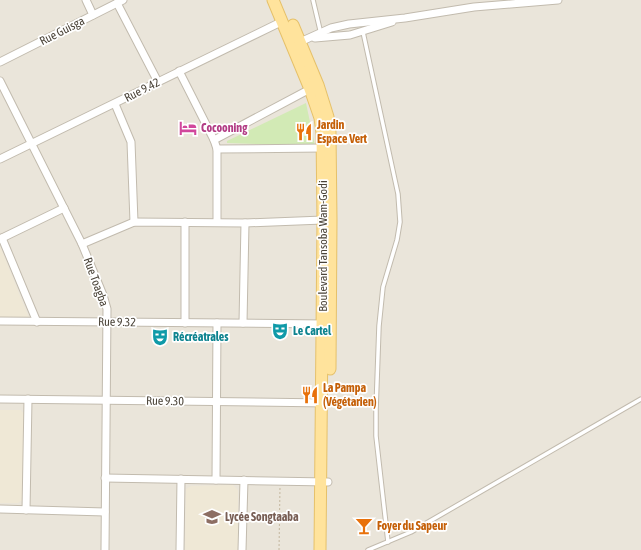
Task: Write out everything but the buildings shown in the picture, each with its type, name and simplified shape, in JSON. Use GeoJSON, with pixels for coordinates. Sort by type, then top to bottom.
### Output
{"type":"FeatureCollection","features":[{"type":"Feature","properties":{"kind":"main road","name":"Boulevard Tansoba Wam-Godi"},"geometry":{"type":"LineString","coordinates":[[273,0],[310,88],[320,118],[323,148],[323,220],[326,324]]}},
{"type":"Feature","properties":{"kind":"main road","name":"Boulevard Tansoba Wam-Godi"},"geometry":{"type":"LineString","coordinates":[[281,0],[305,40],[328,117],[330,132],[326,403],[324,482],[320,550]]}},
{"type":"Feature","properties":{"kind":"main road","name":"Boulevard Tansoba Wam-Godi"},"geometry":{"type":"LineString","coordinates":[[324,482],[327,550]]}},
{"type":"Feature","properties":{"kind":"street"},"geometry":{"type":"LineString","coordinates":[[86,0],[93,15]]}},
{"type":"Feature","properties":{"kind":"street"},"geometry":{"type":"LineString","coordinates":[[305,40],[349,24],[405,18],[447,11],[558,0]]}},
{"type":"Feature","properties":{"kind":"street"},"geometry":{"type":"LineString","coordinates":[[120,1],[158,82]]}},
{"type":"Feature","properties":{"kind":"street","name":"Rue Guisga"},"geometry":{"type":"LineString","coordinates":[[0,62],[120,1]]}},
{"type":"Feature","properties":{"kind":"street"},"geometry":{"type":"LineString","coordinates":[[321,35],[350,35],[405,18]]}},
{"type":"Feature","properties":{"kind":"street","name":"Rue 9.42"},"geometry":{"type":"LineString","coordinates":[[0,159],[115,104],[179,71],[283,22]]}},
{"type":"Feature","properties":{"kind":"street"},"geometry":{"type":"LineString","coordinates":[[179,71],[214,140],[217,149],[217,222]]}},
{"type":"Feature","properties":{"kind":"street","name":"Rue Toagba"},"geometry":{"type":"LineString","coordinates":[[0,82],[82,244],[103,295],[108,322],[104,550]]}},
{"type":"Feature","properties":{"kind":"street"},"geometry":{"type":"LineString","coordinates":[[214,140],[310,88]]}},
{"type":"Feature","properties":{"kind":"street"},"geometry":{"type":"LineString","coordinates":[[115,104],[131,142],[133,154],[134,222]]}},
{"type":"Feature","properties":{"kind":"street"},"geometry":{"type":"LineString","coordinates":[[217,149],[323,148]]}},
{"type":"Feature","properties":{"kind":"street"},"geometry":{"type":"LineString","coordinates":[[37,322],[1,238],[64,208]]}},
{"type":"Feature","properties":{"kind":"street"},"geometry":{"type":"LineString","coordinates":[[82,244],[134,222],[244,223],[323,220]]}},
{"type":"Feature","properties":{"kind":"street"},"geometry":{"type":"LineString","coordinates":[[185,222],[185,323]]}},
{"type":"Feature","properties":{"kind":"street"},"geometry":{"type":"LineString","coordinates":[[243,324],[244,223]]}},
{"type":"Feature","properties":{"kind":"street","name":"Rue 9.32"},"geometry":{"type":"LineString","coordinates":[[0,321],[326,324]]}},
{"type":"Feature","properties":{"kind":"street"},"geometry":{"type":"LineString","coordinates":[[216,480],[217,324]]}},
{"type":"Feature","properties":{"kind":"street","name":"Rue 9.30"},"geometry":{"type":"LineString","coordinates":[[0,399],[326,403]]}},
{"type":"Feature","properties":{"kind":"street"},"geometry":{"type":"LineString","coordinates":[[26,510],[28,399]]}},
{"type":"Feature","properties":{"kind":"street"},"geometry":{"type":"LineString","coordinates":[[105,478],[324,482]]}},
{"type":"Feature","properties":{"kind":"street"},"geometry":{"type":"LineString","coordinates":[[180,550],[181,479]]}},
{"type":"Feature","properties":{"kind":"street"},"geometry":{"type":"LineString","coordinates":[[242,550],[244,480]]}},
{"type":"Feature","properties":{"kind":"street"},"geometry":{"type":"LineString","coordinates":[[0,509],[105,512]]}},
{"type":"Feature","properties":{"kind":"lane"},"geometry":{"type":"LineString","coordinates":[[313,0],[321,35]]}},
{"type":"Feature","properties":{"kind":"lane"},"geometry":{"type":"LineString","coordinates":[[363,32],[400,208],[397,240],[383,287],[379,326],[376,436],[388,542]]}},
{"type":"Feature","properties":{"kind":"lane"},"geometry":{"type":"LineString","coordinates":[[368,550],[411,532],[641,399]]}},
{"type":"Feature","properties":{"kind":"path"},"geometry":{"type":"LineString","coordinates":[[279,550],[280,481]]}},
{"type":"Feature","properties":{"kind":"shaded area"},"geometry":{"type":"Polygon","coordinates":[[[0,0],[641,0],[641,550],[0,550],[0,0]]]}},
{"type":"Feature","properties":{"kind":"shaded area"},"geometry":{"type":"Polygon","coordinates":[[[0,246],[29,318],[0,318],[0,246]]]}},
{"type":"Feature","properties":{"kind":"shaded area"},"geometry":{"type":"Polygon","coordinates":[[[0,410],[21,410],[25,415],[24,499],[18,503],[0,503],[0,410]]]}},
{"type":"Feature","properties":{"kind":"shaded area","name":"Lycée Songtaaba"},"geometry":{"type":"Polygon","coordinates":[[[233,485],[238,490],[238,550],[185,550],[186,489],[191,486],[233,485]]]}},
{"type":"Feature","properties":{"kind":"green space"},"geometry":{"type":"Polygon","coordinates":[[[306,103],[315,146],[227,143],[227,141],[306,103]]]}},
{"type":"Feature","properties":{"kind":"place","name":"Cocooning"},"geometry":{"type":"Point","coordinates":[188,128]}},
{"type":"Feature","properties":{"kind":"place","name":"Jardin Espace Vert"},"geometry":{"type":"Point","coordinates":[304,132]}},
{"type":"Feature","properties":{"kind":"place","name":"Le Cartel"},"geometry":{"type":"Point","coordinates":[280,331]}},
{"type":"Feature","properties":{"kind":"place","name":"Récréatrales"},"geometry":{"type":"Point","coordinates":[160,337]}},
{"type":"Feature","properties":{"kind":"place","name":"La Pampa (Végétarien)"},"geometry":{"type":"Point","coordinates":[310,395]}},
{"type":"Feature","properties":{"kind":"place","name":"Lycée Songtaaba"},"geometry":{"type":"Point","coordinates":[212,517]}},
{"type":"Feature","properties":{"kind":"place","name":"Foyer du Sapeur"},"geometry":{"type":"Point","coordinates":[364,526]}}]}
